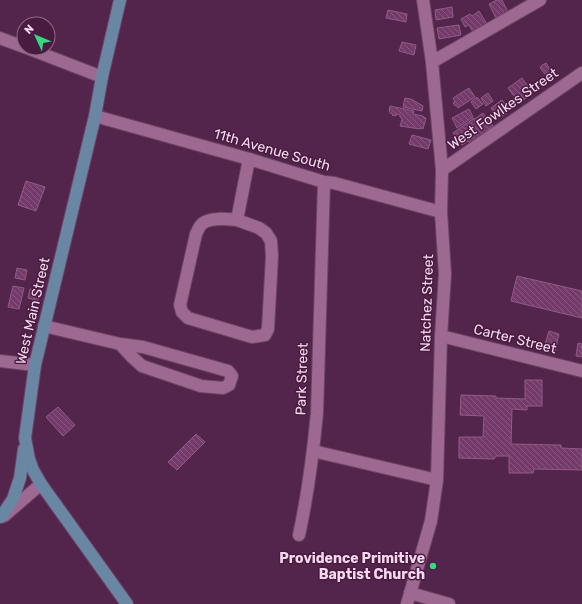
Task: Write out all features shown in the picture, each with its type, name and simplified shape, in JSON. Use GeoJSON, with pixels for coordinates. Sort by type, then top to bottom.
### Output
{"type":"FeatureCollection","features":[{"type":"Feature","properties":{"kind":"main road","name":"West Main Street"},"geometry":{"type":"LineString","coordinates":[[120,0],[102,77],[95,116],[35,365],[25,438],[29,460],[41,484],[127,604]]}},
{"type":"Feature","properties":{"kind":"main road"},"geometry":{"type":"LineString","coordinates":[[1,518],[13,499],[20,478],[25,438]]}},
{"type":"Feature","properties":{"kind":"street","name":"Natchez Street"},"geometry":{"type":"LineString","coordinates":[[408,598],[431,521],[437,480],[441,336],[445,274],[441,212],[442,170],[432,62],[423,0]]}},
{"type":"Feature","properties":{"kind":"street"},"geometry":{"type":"LineString","coordinates":[[432,62],[540,0]]}},
{"type":"Feature","properties":{"kind":"street"},"geometry":{"type":"LineString","coordinates":[[0,38],[16,44]]}},
{"type":"Feature","properties":{"kind":"street"},"geometry":{"type":"LineString","coordinates":[[46,56],[102,77]]}},
{"type":"Feature","properties":{"kind":"street","name":"West Fowlkes Street"},"geometry":{"type":"LineString","coordinates":[[442,170],[582,73]]}},
{"type":"Feature","properties":{"kind":"street","name":"11th Avenue South"},"geometry":{"type":"LineString","coordinates":[[95,116],[249,159],[324,182],[334,183],[441,212]]}},
{"type":"Feature","properties":{"kind":"street"},"geometry":{"type":"LineString","coordinates":[[237,220],[249,159]]}},
{"type":"Feature","properties":{"kind":"street","name":"Park Street"},"geometry":{"type":"LineString","coordinates":[[299,535],[305,508],[317,413],[324,182]]}},
{"type":"Feature","properties":{"kind":"street"},"geometry":{"type":"LineString","coordinates":[[214,219],[237,220],[259,228],[266,233],[271,241],[272,256],[268,329],[265,335],[252,337],[188,318],[182,312],[180,305],[196,234],[200,227],[203,223],[214,219]]}},
{"type":"Feature","properties":{"kind":"street"},"geometry":{"type":"LineString","coordinates":[[44,326],[120,344],[143,347],[228,372],[232,376],[229,385],[223,388],[201,386],[142,366],[120,344]]}},
{"type":"Feature","properties":{"kind":"street","name":"Carter Street"},"geometry":{"type":"LineString","coordinates":[[441,336],[582,371]]}},
{"type":"Feature","properties":{"kind":"street"},"geometry":{"type":"LineString","coordinates":[[0,361],[35,365]]}},
{"type":"Feature","properties":{"kind":"street"},"geometry":{"type":"LineString","coordinates":[[313,451],[437,480]]}},
{"type":"Feature","properties":{"kind":"street"},"geometry":{"type":"LineString","coordinates":[[1,518],[41,484]]}},
{"type":"Feature","properties":{"kind":"street"},"geometry":{"type":"LineString","coordinates":[[408,598],[449,604]]}},
{"type":"Feature","properties":{"kind":"building"},"geometry":{"type":"Polygon","coordinates":[[[497,0],[502,0],[508,12],[496,18],[489,4],[497,0]]]}},
{"type":"Feature","properties":{"kind":"building"},"geometry":{"type":"Polygon","coordinates":[[[452,7],[453,17],[436,20],[435,10],[452,7]]]}},
{"type":"Feature","properties":{"kind":"building"},"geometry":{"type":"Polygon","coordinates":[[[388,10],[407,14],[406,22],[386,18],[388,10]]]}},
{"type":"Feature","properties":{"kind":"building"},"geometry":{"type":"Polygon","coordinates":[[[479,11],[487,24],[473,32],[469,25],[465,27],[461,19],[470,14],[472,16],[479,11]]]}},
{"type":"Feature","properties":{"kind":"building"},"geometry":{"type":"Polygon","coordinates":[[[459,25],[461,35],[439,39],[437,28],[459,25]]]}},
{"type":"Feature","properties":{"kind":"building"},"geometry":{"type":"Polygon","coordinates":[[[402,42],[416,45],[414,55],[399,51],[402,42]]]}},
{"type":"Feature","properties":{"kind":"building"},"geometry":{"type":"Polygon","coordinates":[[[546,63],[554,75],[549,79],[540,68],[546,63]]]}},
{"type":"Feature","properties":{"kind":"building"},"geometry":{"type":"Polygon","coordinates":[[[522,78],[533,93],[519,103],[508,88],[522,78]]]}},
{"type":"Feature","properties":{"kind":"building"},"geometry":{"type":"Polygon","coordinates":[[[469,88],[475,97],[458,108],[453,103],[455,102],[453,98],[469,88]]]}},
{"type":"Feature","properties":{"kind":"building"},"geometry":{"type":"Polygon","coordinates":[[[488,93],[493,101],[486,106],[481,98],[488,93]]]}},
{"type":"Feature","properties":{"kind":"building"},"geometry":{"type":"Polygon","coordinates":[[[477,97],[483,104],[476,109],[471,102],[477,97]]]}},
{"type":"Feature","properties":{"kind":"building"},"geometry":{"type":"Polygon","coordinates":[[[405,98],[411,99],[423,106],[422,111],[403,107],[405,98]]]}},
{"type":"Feature","properties":{"kind":"building"},"geometry":{"type":"Polygon","coordinates":[[[502,100],[509,109],[503,116],[501,115],[497,117],[491,108],[502,100]]]}},
{"type":"Feature","properties":{"kind":"building"},"geometry":{"type":"Polygon","coordinates":[[[390,106],[414,111],[413,114],[426,118],[423,129],[400,126],[402,119],[400,115],[392,115],[393,114],[389,111],[390,106]]]}},
{"type":"Feature","properties":{"kind":"building"},"geometry":{"type":"Polygon","coordinates":[[[469,109],[473,117],[457,128],[452,118],[469,109]]]}},
{"type":"Feature","properties":{"kind":"building"},"geometry":{"type":"Polygon","coordinates":[[[483,113],[493,126],[470,143],[468,141],[462,145],[453,133],[483,113]]]}},
{"type":"Feature","properties":{"kind":"building"},"geometry":{"type":"Polygon","coordinates":[[[412,135],[431,140],[428,149],[409,144],[412,135]]]}},
{"type":"Feature","properties":{"kind":"building"},"geometry":{"type":"Polygon","coordinates":[[[26,181],[45,187],[36,211],[18,205],[26,181]]]}},
{"type":"Feature","properties":{"kind":"building"},"geometry":{"type":"Polygon","coordinates":[[[17,268],[27,270],[25,280],[15,278],[17,268]]]}},
{"type":"Feature","properties":{"kind":"building"},"geometry":{"type":"Polygon","coordinates":[[[517,276],[582,291],[582,318],[511,301],[517,276]]]}},
{"type":"Feature","properties":{"kind":"building"},"geometry":{"type":"Polygon","coordinates":[[[13,286],[24,288],[19,309],[8,307],[13,286]]]}},
{"type":"Feature","properties":{"kind":"building"},"geometry":{"type":"Polygon","coordinates":[[[30,289],[40,291],[38,301],[28,298],[30,289]]]}},
{"type":"Feature","properties":{"kind":"building"},"geometry":{"type":"Polygon","coordinates":[[[549,331],[559,334],[555,351],[544,348],[549,331]]]}},
{"type":"Feature","properties":{"kind":"building"},"geometry":{"type":"Polygon","coordinates":[[[578,343],[582,344],[582,357],[576,356],[578,343]]]}},
{"type":"Feature","properties":{"kind":"building"},"geometry":{"type":"Polygon","coordinates":[[[525,380],[542,380],[542,406],[527,406],[527,410],[512,409],[511,444],[561,445],[561,448],[582,449],[582,470],[534,469],[533,473],[509,473],[509,456],[496,456],[494,459],[459,458],[459,437],[483,437],[484,416],[460,415],[461,395],[525,399],[525,380]]]}},
{"type":"Feature","properties":{"kind":"building"},"geometry":{"type":"Polygon","coordinates":[[[58,407],[75,425],[63,436],[46,417],[58,407]]]}},
{"type":"Feature","properties":{"kind":"building"},"geometry":{"type":"Polygon","coordinates":[[[196,434],[205,442],[177,470],[168,462],[196,434]]]}},
{"type":"Feature","properties":{"kind":"place","name":"Providence Primitive Baptist Church"},"geometry":{"type":"Point","coordinates":[433,566]}}]}
